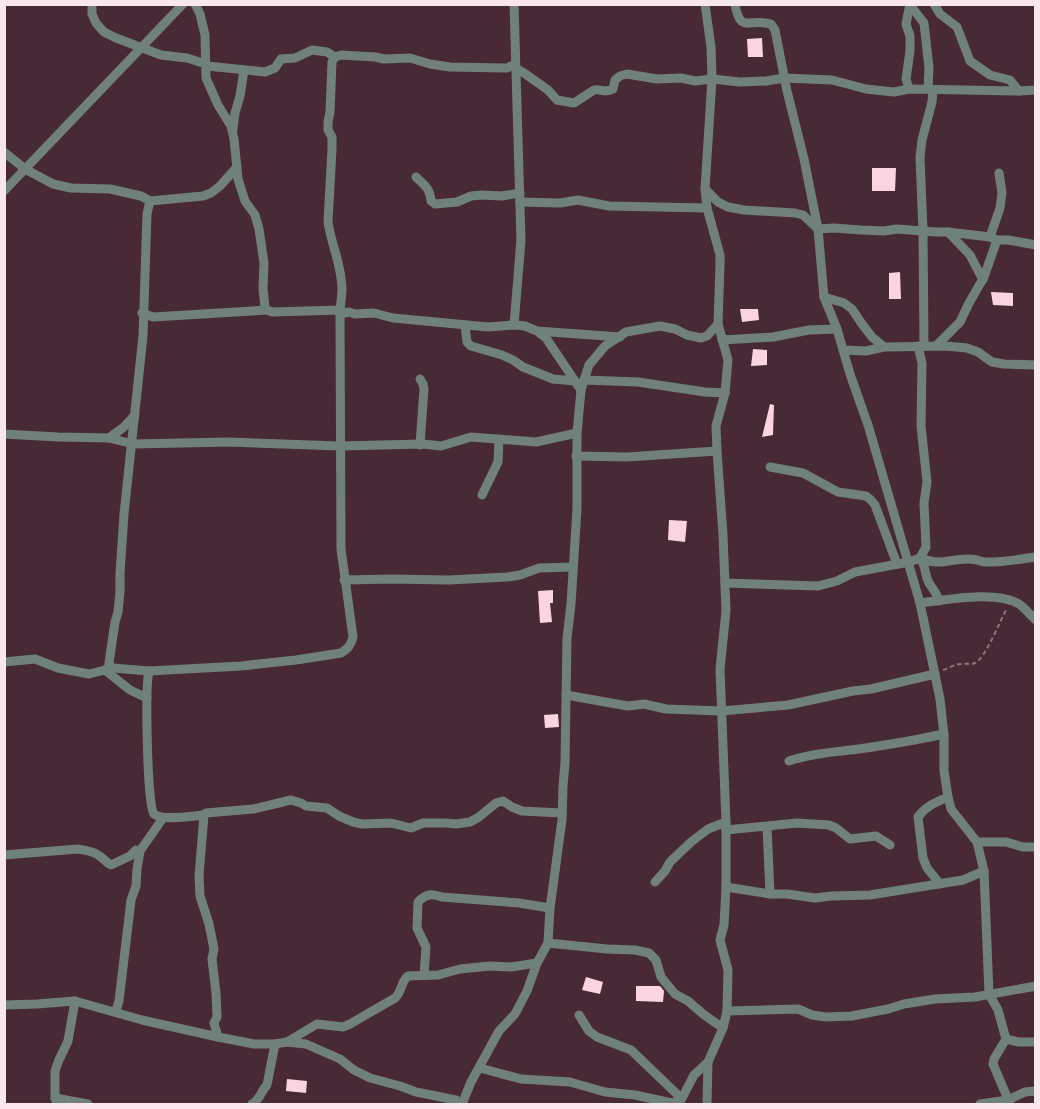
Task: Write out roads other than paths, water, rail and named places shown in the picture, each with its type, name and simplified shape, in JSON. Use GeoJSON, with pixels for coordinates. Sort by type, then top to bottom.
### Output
{"type":"FeatureCollection","features":[{"type":"Feature","properties":{"kind":"street"},"geometry":{"type":"LineString","coordinates":[[92,4],[96,23],[104,32],[169,57],[187,58],[207,65],[265,72],[275,68],[281,58],[295,58],[312,50],[327,52],[335,57]]}},
{"type":"Feature","properties":{"kind":"street"},"geometry":{"type":"LineString","coordinates":[[5,190],[183,4]]}},
{"type":"Feature","properties":{"kind":"street"},"geometry":{"type":"LineString","coordinates":[[195,4],[206,35],[206,78],[218,105],[231,126],[238,179],[245,201],[255,215],[259,229],[264,263],[264,303],[267,310]]}},
{"type":"Feature","properties":{"kind":"street"},"geometry":{"type":"LineString","coordinates":[[514,4],[512,67],[518,111],[521,240],[514,325]]}},
{"type":"Feature","properties":{"kind":"street"},"geometry":{"type":"LineString","coordinates":[[705,4],[711,47],[712,79],[705,189],[707,208],[720,255],[718,324],[728,360],[725,393],[716,426],[726,611],[720,669],[726,886],[720,940],[728,970],[727,1011],[723,1028],[708,1062],[707,1104]]}},
{"type":"Feature","properties":{"kind":"street"},"geometry":{"type":"LineString","coordinates":[[735,4],[740,21],[763,21],[771,24],[775,30],[818,229],[824,297],[837,329],[868,425],[920,603],[940,699],[944,735],[944,771],[948,797],[951,809],[977,842],[984,872],[989,994],[998,1010],[1006,1039],[993,1064],[1009,1102]]}},
{"type":"Feature","properties":{"kind":"street"},"geometry":{"type":"LineString","coordinates":[[934,4],[940,14],[957,27],[970,61],[990,75],[1010,80],[1019,91]]}},
{"type":"Feature","properties":{"kind":"street"},"geometry":{"type":"LineString","coordinates":[[909,89],[906,79],[910,36],[906,24],[910,5]]}},
{"type":"Feature","properties":{"kind":"street"},"geometry":{"type":"LineString","coordinates":[[725,584],[818,586],[837,581],[855,572],[917,560],[926,547],[924,503],[927,482],[921,426],[922,363],[926,346],[920,157],[932,102],[924,23],[910,5]]}},
{"type":"Feature","properties":{"kind":"street"},"geometry":{"type":"LineString","coordinates":[[4,662],[35,660],[58,668],[89,674],[107,668],[149,671],[241,666],[296,660],[341,653],[351,645],[353,637],[341,549],[342,288],[328,222],[332,137],[328,130],[328,122],[332,62],[335,57],[340,55],[384,59],[410,58],[450,67],[512,67],[548,90],[557,100],[574,103],[596,89],[606,92],[613,89],[615,80],[627,74],[657,79],[681,78],[695,81],[712,79],[740,82],[784,78],[832,80],[866,89],[894,92],[909,89],[1035,90]]}},
{"type":"Feature","properties":{"kind":"street"},"geometry":{"type":"LineString","coordinates":[[232,132],[244,70]]}},
{"type":"Feature","properties":{"kind":"street"},"geometry":{"type":"LineString","coordinates":[[4,152],[25,169],[53,184],[71,189],[110,189],[141,196],[150,201],[203,196],[220,186],[237,167]]}},
{"type":"Feature","properties":{"kind":"street"},"geometry":{"type":"LineString","coordinates":[[926,346],[960,322],[983,280],[1000,208],[1002,193],[999,173]]}},
{"type":"Feature","properties":{"kind":"street"},"geometry":{"type":"LineString","coordinates":[[416,177],[428,188],[431,201],[435,204],[457,202],[471,196],[502,195],[560,202],[578,200],[609,206],[707,208]]}},
{"type":"Feature","properties":{"kind":"street"},"geometry":{"type":"LineString","coordinates":[[705,189],[718,202],[728,207],[795,213],[803,215],[818,229],[897,229],[948,232],[1035,245]]}},
{"type":"Feature","properties":{"kind":"street"},"geometry":{"type":"LineString","coordinates":[[107,668],[118,612],[124,514],[133,444],[143,329],[147,214],[150,201]]}},
{"type":"Feature","properties":{"kind":"street"},"geometry":{"type":"LineString","coordinates":[[948,232],[970,255],[983,280]]}},
{"type":"Feature","properties":{"kind":"street"},"geometry":{"type":"LineString","coordinates":[[824,297],[844,303],[852,309],[867,330],[884,347]]}},
{"type":"Feature","properties":{"kind":"street"},"geometry":{"type":"LineString","coordinates":[[142,313],[153,317],[267,310],[284,313],[342,310],[355,314],[374,313],[393,318],[465,325],[488,327],[514,325],[525,326],[537,331],[620,337]]}},
{"type":"Feature","properties":{"kind":"street"},"geometry":{"type":"LineString","coordinates":[[143,329],[153,317]]}},
{"type":"Feature","properties":{"kind":"street"},"geometry":{"type":"LineString","coordinates":[[4,1005],[75,1001],[142,1020],[254,1044],[287,1042],[306,1044],[340,1059],[354,1070],[370,1078],[460,1102],[499,1031],[514,1014],[548,943],[562,813],[567,638],[577,509],[576,456],[580,384],[589,365],[605,346],[626,332],[660,326],[701,338],[718,324]]}},
{"type":"Feature","properties":{"kind":"street"},"geometry":{"type":"LineString","coordinates":[[465,325],[467,342],[471,346],[502,355],[523,367],[553,379],[580,384],[639,382],[725,393]]}},
{"type":"Feature","properties":{"kind":"street"},"geometry":{"type":"LineString","coordinates":[[722,340],[773,337],[809,330],[837,329]]}},
{"type":"Feature","properties":{"kind":"street"},"geometry":{"type":"LineString","coordinates":[[537,331],[546,339],[580,384]]}},
{"type":"Feature","properties":{"kind":"street"},"geometry":{"type":"LineString","coordinates":[[843,350],[866,351],[884,347],[926,346],[967,348],[978,352],[992,362],[1035,365]]}},
{"type":"Feature","properties":{"kind":"street"},"geometry":{"type":"LineString","coordinates":[[420,379],[424,389],[420,445]]}},
{"type":"Feature","properties":{"kind":"street"},"geometry":{"type":"LineString","coordinates":[[109,438],[135,415]]}},
{"type":"Feature","properties":{"kind":"street"},"geometry":{"type":"LineString","coordinates":[[4,434],[109,438],[133,444],[228,442],[340,446],[441,446],[471,437],[537,442],[577,433]]}},
{"type":"Feature","properties":{"kind":"street"},"geometry":{"type":"LineString","coordinates":[[482,495],[498,462],[499,439]]}},
{"type":"Feature","properties":{"kind":"street"},"geometry":{"type":"LineString","coordinates":[[576,456],[627,457],[717,451]]}},
{"type":"Feature","properties":{"kind":"street"},"geometry":{"type":"LineString","coordinates":[[770,467],[803,474],[838,492],[866,496],[872,500],[897,564]]}},
{"type":"Feature","properties":{"kind":"street"},"geometry":{"type":"LineString","coordinates":[[920,558],[940,563],[953,560],[972,559],[983,562],[1035,557]]}},
{"type":"Feature","properties":{"kind":"street"},"geometry":{"type":"LineString","coordinates":[[920,558],[925,565],[928,582],[936,592],[939,601]]}},
{"type":"Feature","properties":{"kind":"street"},"geometry":{"type":"LineString","coordinates":[[344,580],[483,579],[520,575],[539,568],[573,567]]}},
{"type":"Feature","properties":{"kind":"street"},"geometry":{"type":"LineString","coordinates":[[920,603],[989,597],[1013,601],[1031,610],[1035,620]]}},
{"type":"Feature","properties":{"kind":"street"},"geometry":{"type":"LineString","coordinates":[[107,668],[130,690],[147,698]]}},
{"type":"Feature","properties":{"kind":"street"},"geometry":{"type":"LineString","coordinates":[[149,671],[147,698],[151,809],[156,815],[164,818],[204,816]]}},
{"type":"Feature","properties":{"kind":"street"},"geometry":{"type":"LineString","coordinates":[[566,695],[628,706],[644,704],[666,709],[721,711],[788,705],[935,674]]}},
{"type":"Feature","properties":{"kind":"street"},"geometry":{"type":"LineString","coordinates":[[789,760],[944,735]]}},
{"type":"Feature","properties":{"kind":"street"},"geometry":{"type":"LineString","coordinates":[[939,884],[927,868],[923,858],[918,817],[934,802],[948,797]]}},
{"type":"Feature","properties":{"kind":"street"},"geometry":{"type":"LineString","coordinates":[[218,1037],[214,1023],[217,1017],[212,959],[214,949],[200,896],[199,876],[204,816],[209,811],[253,809],[291,800],[306,806],[327,808],[353,822],[391,823],[411,828],[423,823],[470,822],[502,801],[522,811],[562,813]]}},
{"type":"Feature","properties":{"kind":"street"},"geometry":{"type":"LineString","coordinates":[[116,1011],[140,851],[164,818]]}},
{"type":"Feature","properties":{"kind":"street"},"geometry":{"type":"LineString","coordinates":[[655,882],[670,862],[691,842],[708,829],[726,826],[829,825],[850,839],[876,836],[890,845]]}},
{"type":"Feature","properties":{"kind":"street"},"geometry":{"type":"LineString","coordinates":[[767,827],[770,894]]}},
{"type":"Feature","properties":{"kind":"street"},"geometry":{"type":"LineString","coordinates":[[977,842],[1006,842],[1023,847],[1035,847]]}},
{"type":"Feature","properties":{"kind":"street"},"geometry":{"type":"LineString","coordinates":[[4,855],[78,849],[99,855],[111,865],[130,856],[135,850],[140,851]]}},
{"type":"Feature","properties":{"kind":"street"},"geometry":{"type":"LineString","coordinates":[[726,886],[770,894],[815,898],[870,895],[963,880],[984,872]]}},
{"type":"Feature","properties":{"kind":"street"},"geometry":{"type":"LineString","coordinates":[[424,975],[426,947],[417,928],[418,903],[426,895],[550,908]]}},
{"type":"Feature","properties":{"kind":"street"},"geometry":{"type":"LineString","coordinates":[[548,943],[649,953],[656,960],[661,977],[675,994],[688,1001],[723,1028]]}},
{"type":"Feature","properties":{"kind":"street"},"geometry":{"type":"LineString","coordinates":[[287,1042],[317,1024],[342,1027],[351,1024],[394,998],[400,992],[408,976],[438,975],[460,969],[490,966],[511,967],[537,963]]}},
{"type":"Feature","properties":{"kind":"street"},"geometry":{"type":"LineString","coordinates":[[727,1011],[798,1009],[812,1015],[826,1017],[852,1016],[904,1004],[935,999],[975,997],[1035,986]]}},
{"type":"Feature","properties":{"kind":"street"},"geometry":{"type":"LineString","coordinates":[[75,1001],[68,1041],[55,1071],[56,1101],[88,1104]]}},
{"type":"Feature","properties":{"kind":"street"},"geometry":{"type":"LineString","coordinates":[[579,1015],[589,1031],[597,1037],[632,1050],[680,1100]]}},
{"type":"Feature","properties":{"kind":"street"},"geometry":{"type":"LineString","coordinates":[[1006,1039],[1035,1042]]}},
{"type":"Feature","properties":{"kind":"street"},"geometry":{"type":"LineString","coordinates":[[252,1104],[257,1101],[267,1085],[275,1044]]}},
{"type":"Feature","properties":{"kind":"street"},"geometry":{"type":"LineString","coordinates":[[480,1068],[521,1079],[570,1082],[605,1092],[677,1102],[694,1075],[708,1062]]}},
{"type":"Feature","properties":{"kind":"street"},"geometry":{"type":"LineString","coordinates":[[980,1104],[1009,1102],[1025,1092],[1035,1091]]}}]}
